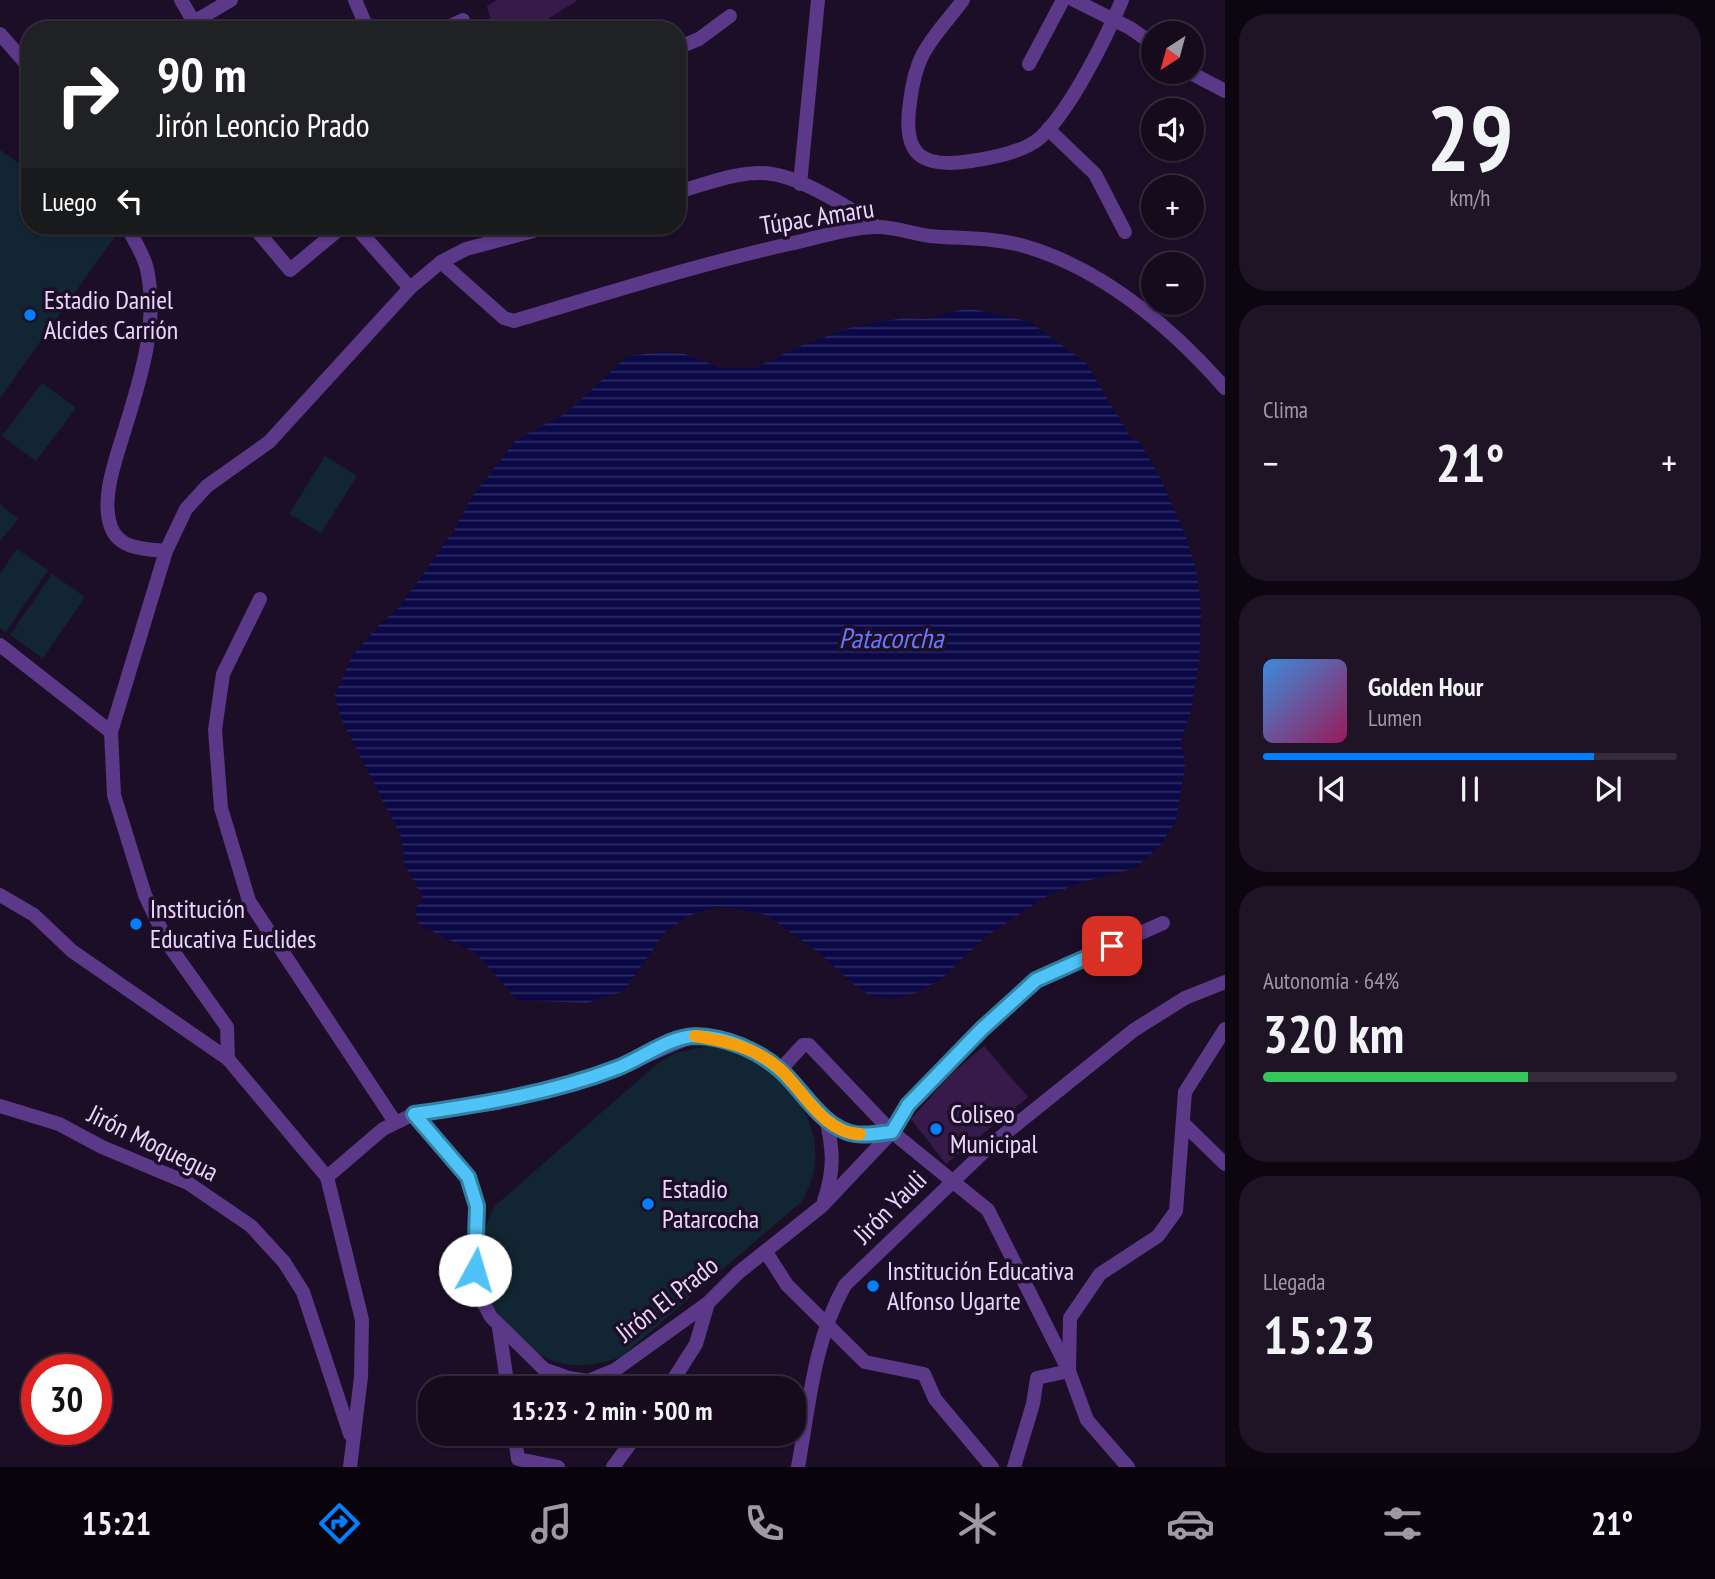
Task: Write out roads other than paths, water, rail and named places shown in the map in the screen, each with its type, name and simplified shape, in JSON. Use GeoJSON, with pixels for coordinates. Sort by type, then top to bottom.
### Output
{"type":"FeatureCollection","features":[{"type":"Feature","properties":{"kind":"street"},"geometry":{"type":"LineString","coordinates":[[181,0],[189,21]]}},
{"type":"Feature","properties":{"kind":"street"},"geometry":{"type":"LineString","coordinates":[[200,21],[231,0]]}},
{"type":"Feature","properties":{"kind":"street"},"geometry":{"type":"LineString","coordinates":[[355,0],[364,21]]}},
{"type":"Feature","properties":{"kind":"street"},"geometry":{"type":"LineString","coordinates":[[800,184],[818,0]]}},
{"type":"Feature","properties":{"kind":"street"},"geometry":{"type":"LineString","coordinates":[[963,0],[923,55],[913,80],[907,122],[909,143],[924,158],[945,165],[979,160],[1030,145],[1048,130],[1113,22],[1122,0]]}},
{"type":"Feature","properties":{"kind":"street"},"geometry":{"type":"LineString","coordinates":[[1029,64],[1063,0]]}},
{"type":"Feature","properties":{"kind":"street"},"geometry":{"type":"LineString","coordinates":[[1074,0],[1141,36]]}},
{"type":"Feature","properties":{"kind":"street"},"geometry":{"type":"LineString","coordinates":[[686,44],[699,39],[730,16]]}},
{"type":"Feature","properties":{"kind":"street"},"geometry":{"type":"LineString","coordinates":[[0,34],[21,58]]}},
{"type":"Feature","properties":{"kind":"street"},"geometry":{"type":"LineString","coordinates":[[1204,80],[1225,91]]}},
{"type":"Feature","properties":{"kind":"street"},"geometry":{"type":"LineString","coordinates":[[1048,130],[1095,174],[1125,232]]}},
{"type":"Feature","properties":{"kind":"street"},"geometry":{"type":"LineString","coordinates":[[686,190],[736,176],[772,174],[800,184],[877,227]]}},
{"type":"Feature","properties":{"kind":"street","name":"Túpac Amaru"},"geometry":{"type":"LineString","coordinates":[[441,262],[504,318],[514,321],[726,258],[877,227],[930,236],[990,239],[1026,247],[1063,261],[1131,299],[1178,338],[1225,387]]}},
{"type":"Feature","properties":{"kind":"street"},"geometry":{"type":"LineString","coordinates":[[131,235],[147,268],[150,311],[143,367],[110,479],[109,518],[111,528],[124,543],[166,551]]}},
{"type":"Feature","properties":{"kind":"street"},"geometry":{"type":"LineString","coordinates":[[261,235],[290,270],[332,235]]}},
{"type":"Feature","properties":{"kind":"street"},"geometry":{"type":"LineString","coordinates":[[363,235],[410,288]]}},
{"type":"Feature","properties":{"kind":"street"},"geometry":{"type":"LineString","coordinates":[[228,1059],[227,1027],[167,944],[145,895],[114,795],[111,732],[166,551],[186,509],[207,486],[269,442],[410,288],[441,262],[467,249],[519,235]]}},
{"type":"Feature","properties":{"kind":"street"},"geometry":{"type":"LineString","coordinates":[[260,599],[223,674],[215,730],[221,808],[249,901],[395,1122]]}},
{"type":"Feature","properties":{"kind":"street"},"geometry":{"type":"LineString","coordinates":[[0,645],[111,732]]}},
{"type":"Feature","properties":{"kind":"street"},"geometry":{"type":"LineString","coordinates":[[0,895],[34,915],[72,951],[228,1059],[327,1177],[362,1320],[361,1377],[350,1467]]}},
{"type":"Feature","properties":{"kind":"street","name":"Jirón El Prado"},"geometry":{"type":"LineString","coordinates":[[414,1114],[468,1177],[477,1206],[475,1270],[480,1297],[499,1328],[544,1369],[569,1378],[588,1381],[615,1370],[708,1304],[738,1273],[822,1206],[892,1132],[908,1105],[982,1029],[1036,980],[1163,923]]}},
{"type":"Feature","properties":{"kind":"street","name":"Jirón Yauli"},"geometry":{"type":"LineString","coordinates":[[798,1467],[816,1367],[828,1325],[845,1285],[992,1144],[1134,1030],[1185,998],[1225,982]]}},
{"type":"Feature","properties":{"kind":"street"},"geometry":{"type":"LineString","coordinates":[[1069,1371],[1070,1318],[1100,1274],[1158,1236],[1177,1210],[1185,1125],[1185,1092],[1225,1029]]}},
{"type":"Feature","properties":{"kind":"street"},"geometry":{"type":"LineString","coordinates":[[327,1177],[395,1122],[414,1114],[498,1103],[617,1068],[694,1036],[736,1044],[755,1052],[780,1070],[804,1098],[839,1128],[856,1135],[892,1132]]}},
{"type":"Feature","properties":{"kind":"street"},"geometry":{"type":"LineString","coordinates":[[780,1070],[803,1045],[809,1045],[892,1132],[988,1210],[1069,1371],[1087,1420],[1128,1467]]}},
{"type":"Feature","properties":{"kind":"street","name":"Jirón Moquegua"},"geometry":{"type":"LineString","coordinates":[[0,1106],[59,1124],[102,1147],[188,1183],[251,1226],[284,1262],[303,1292],[352,1439]]}},
{"type":"Feature","properties":{"kind":"street"},"geometry":{"type":"LineString","coordinates":[[822,1206],[833,1172],[832,1147],[826,1117]]}},
{"type":"Feature","properties":{"kind":"street"},"geometry":{"type":"LineString","coordinates":[[1185,1125],[1225,1164]]}},
{"type":"Feature","properties":{"kind":"street"},"geometry":{"type":"LineString","coordinates":[[766,1252],[787,1285],[865,1362],[924,1374],[935,1399],[992,1467]]}},
{"type":"Feature","properties":{"kind":"street"},"geometry":{"type":"LineString","coordinates":[[676,1376],[696,1344],[708,1304]]}},
{"type":"Feature","properties":{"kind":"street"},"geometry":{"type":"LineString","coordinates":[[499,1328],[506,1376]]}},
{"type":"Feature","properties":{"kind":"street"},"geometry":{"type":"LineString","coordinates":[[1014,1467],[1033,1404],[1037,1378],[1069,1371]]}},
{"type":"Feature","properties":{"kind":"street"},"geometry":{"type":"LineString","coordinates":[[516,1446],[518,1459],[558,1467]]}},
{"type":"Feature","properties":{"kind":"street"},"geometry":{"type":"LineString","coordinates":[[614,1467],[629,1446]]}},
{"type":"Feature","properties":{"kind":"water","name":"Patacorcha"},"geometry":{"type":"Polygon","coordinates":[[[968,308],[1030,322],[1086,363],[1129,435],[1140,443],[1158,473],[1185,534],[1197,573],[1201,610],[1199,662],[1191,711],[1181,741],[1185,766],[1176,821],[1161,844],[1136,868],[1079,883],[1045,897],[985,937],[942,978],[919,992],[896,999],[872,997],[853,984],[818,952],[767,915],[719,906],[688,916],[665,932],[624,991],[587,1003],[517,1000],[476,953],[420,925],[414,911],[423,898],[405,865],[401,836],[341,719],[335,695],[352,656],[381,623],[398,609],[455,529],[471,498],[517,439],[565,414],[628,356],[663,352],[685,354],[720,368],[755,368],[800,346],[852,327],[904,318],[926,319],[968,308]]]}},
{"type":"Feature","properties":{"kind":"place","name":"Estadio Daniel Alcides Carrión"},"geometry":{"type":"Point","coordinates":[30,315]}},
{"type":"Feature","properties":{"kind":"place","name":"Institución Educativa Euclides"},"geometry":{"type":"Point","coordinates":[136,924]}},
{"type":"Feature","properties":{"kind":"place","name":"Coliseo Municipal"},"geometry":{"type":"Point","coordinates":[936,1129]}},
{"type":"Feature","properties":{"kind":"place","name":"Estadio Patarcocha"},"geometry":{"type":"Point","coordinates":[648,1204]}},
{"type":"Feature","properties":{"kind":"place","name":"Institución Educativa Alfonso Ugarte"},"geometry":{"type":"Point","coordinates":[873,1286]}}]}
